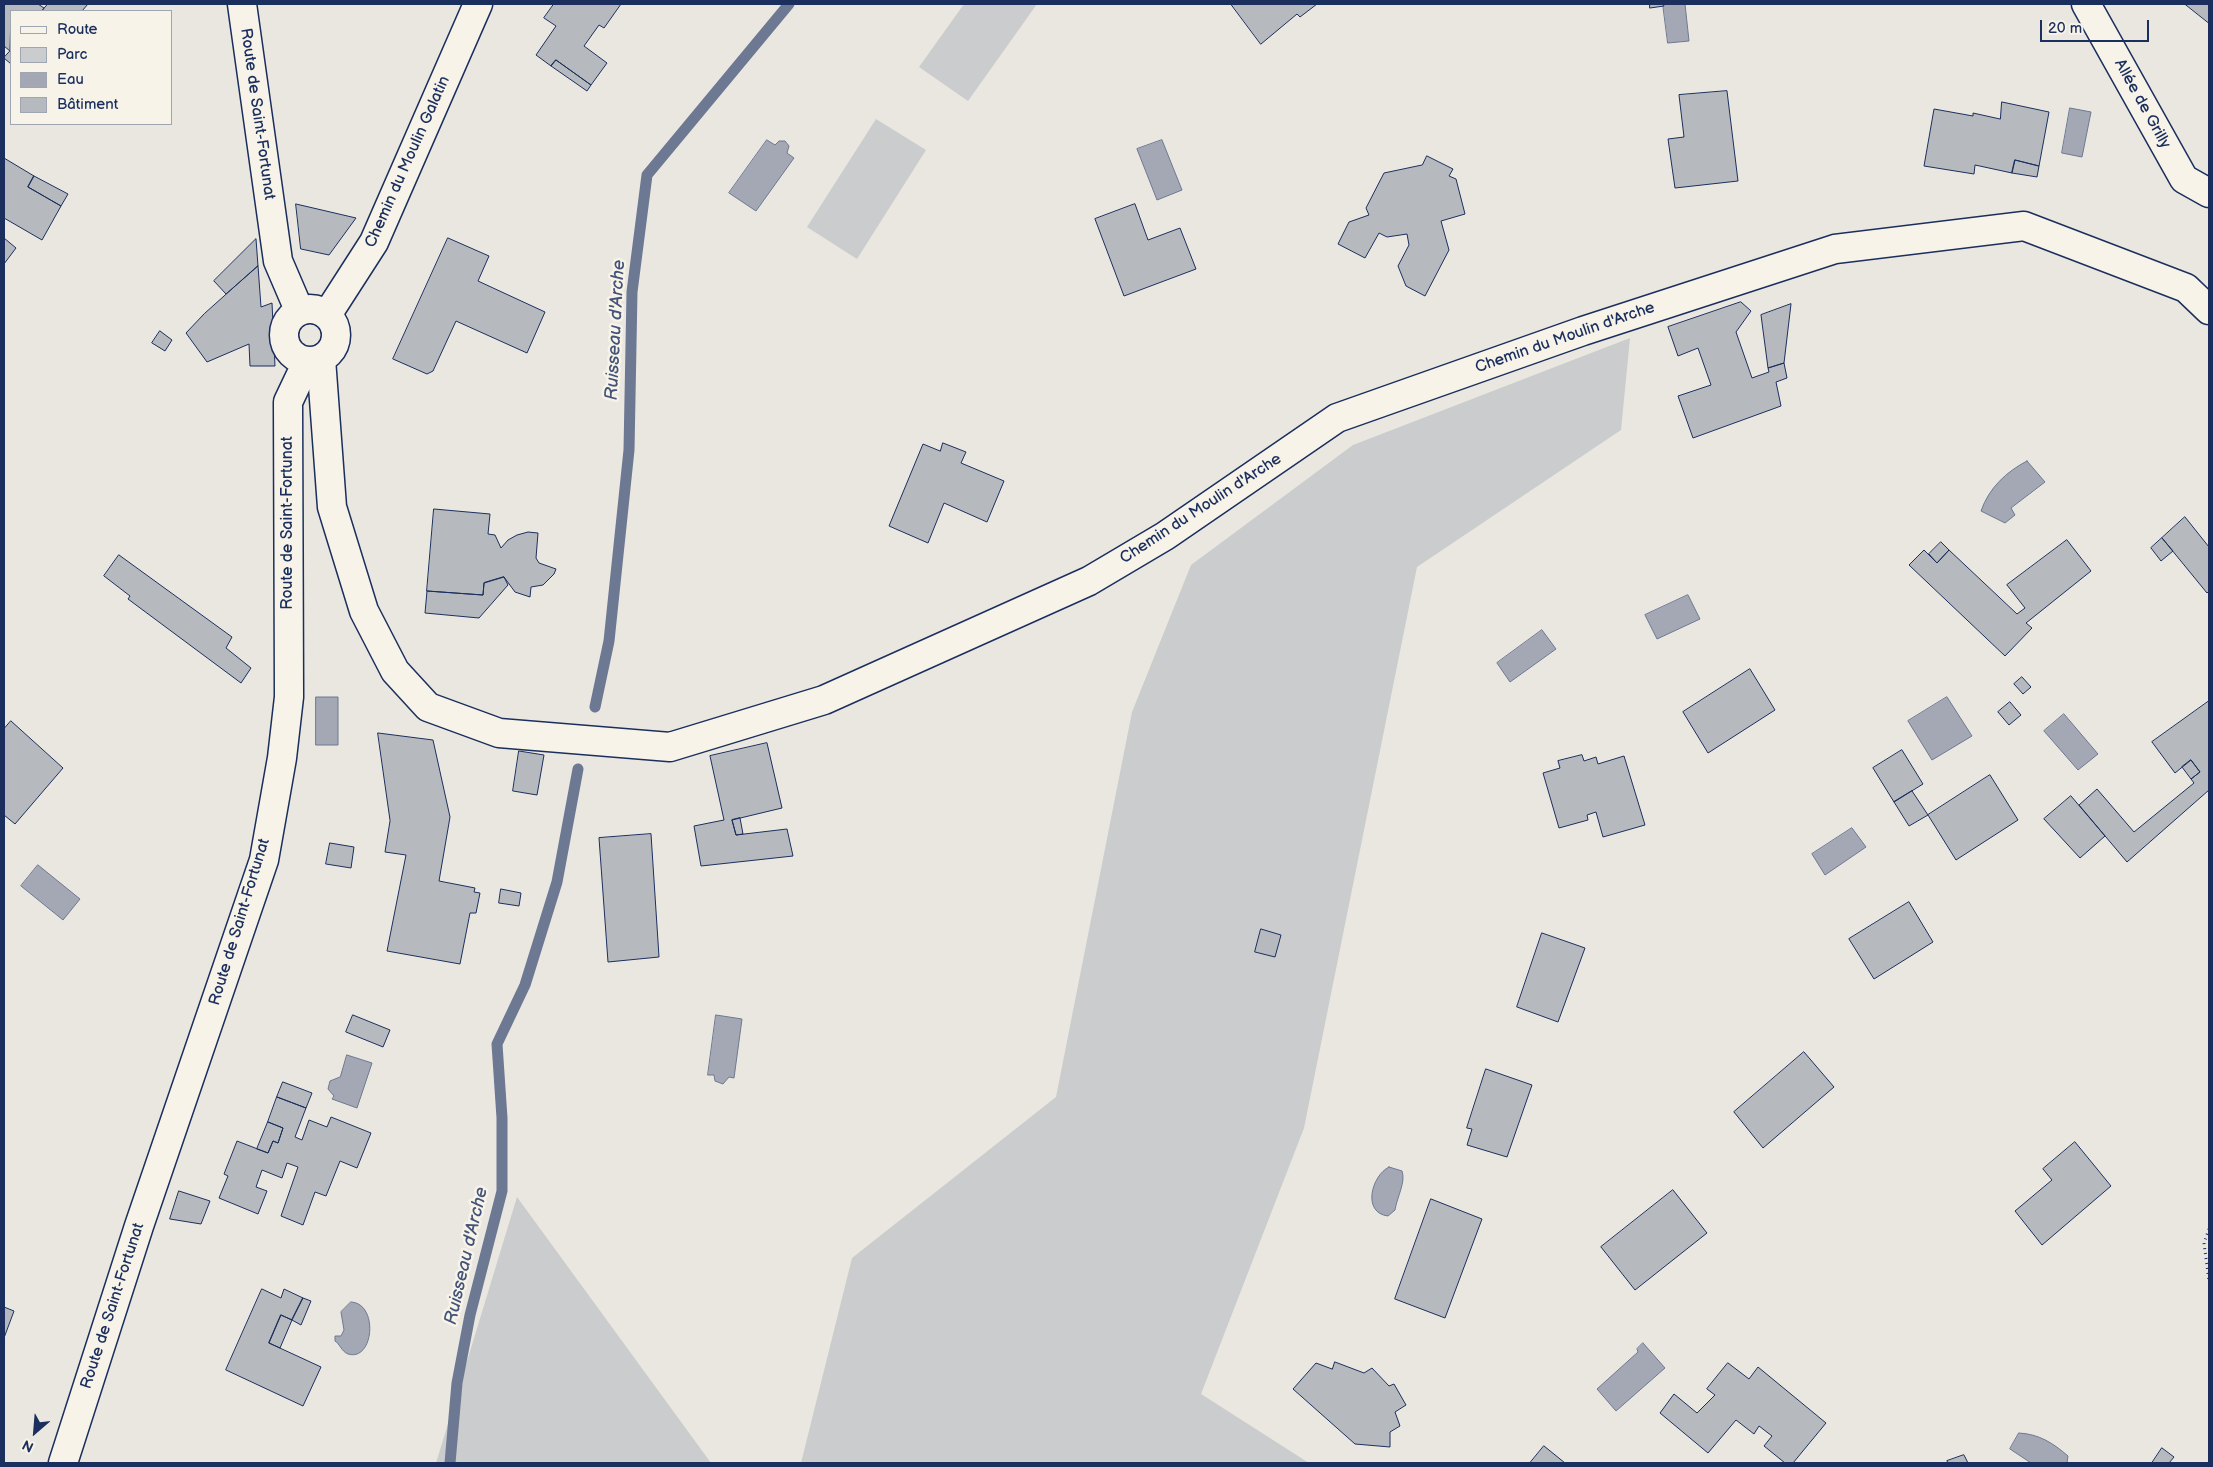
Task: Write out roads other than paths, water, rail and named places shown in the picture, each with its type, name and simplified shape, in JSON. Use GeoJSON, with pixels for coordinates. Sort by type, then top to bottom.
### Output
{"type":"FeatureCollection","features":[{"type":"Feature","properties":{"kind":"street","name":"Route de Saint-Fortunat"},"geometry":{"type":"LineString","coordinates":[[242,4],[278,261],[298,310]]}},
{"type":"Feature","properties":{"kind":"street","name":"Chemin du Moulin Galatin"},"geometry":{"type":"LineString","coordinates":[[327,315],[374,242],[478,4]]}},
{"type":"Feature","properties":{"kind":"street","name":"Allée de Grilly"},"geometry":{"type":"LineString","coordinates":[[2086,4],[2184,179],[2209,193]]}},
{"type":"Feature","properties":{"kind":"street","name":"Chemin du Moulin d'Arche"},"geometry":{"type":"LineString","coordinates":[[314,361],[332,507],[364,611],[395,671],[428,707],[499,734],[670,746],[824,700],[1089,580],[1165,536],[1337,418],[1583,331],[1835,249],[2024,226],[2186,288],[2209,310]]}},
{"type":"Feature","properties":{"kind":"street"},"geometry":{"type":"LineString","coordinates":[[314,308],[327,315],[335,326],[336,339],[331,351],[314,361],[291,354],[283,339],[286,322],[298,310],[314,308]]}},
{"type":"Feature","properties":{"kind":"street","name":"Route de Saint-Fortunat"},"geometry":{"type":"LineString","coordinates":[[63,1463],[138,1226],[264,860],[282,758],[289,697],[288,402],[314,361]]}},
{"type":"Feature","properties":{"kind":"water"},"geometry":{"type":"Polygon","coordinates":[[[1663,4],[1685,4],[1689,41],[1668,43],[1663,4]]]}},
{"type":"Feature","properties":{"kind":"water"},"geometry":{"type":"Polygon","coordinates":[[[2070,108],[2091,112],[2082,157],[2062,153],[2070,108]]]}},
{"type":"Feature","properties":{"kind":"water"},"geometry":{"type":"Polygon","coordinates":[[[767,140],[775,145],[779,141],[785,141],[789,146],[787,153],[794,158],[756,211],[729,193],[767,140]]]}},
{"type":"Feature","properties":{"kind":"water"},"geometry":{"type":"Polygon","coordinates":[[[1162,140],[1182,190],[1157,200],[1137,149],[1162,140]]]}},
{"type":"Feature","properties":{"kind":"water"},"geometry":{"type":"Polygon","coordinates":[[[2027,461],[2045,482],[2011,508],[2015,515],[2005,523],[1981,511],[1984,503],[1999,482],[2012,470],[2027,461]]]}},
{"type":"Feature","properties":{"kind":"water"},"geometry":{"type":"Polygon","coordinates":[[[1688,595],[1700,619],[1657,639],[1645,615],[1688,595]]]}},
{"type":"Feature","properties":{"kind":"water"},"geometry":{"type":"Polygon","coordinates":[[[1542,630],[1556,649],[1510,682],[1497,663],[1542,630]]]}},
{"type":"Feature","properties":{"kind":"water"},"geometry":{"type":"Polygon","coordinates":[[[316,697],[338,697],[338,745],[316,745],[316,697]]]}},
{"type":"Feature","properties":{"kind":"water"},"geometry":{"type":"Polygon","coordinates":[[[1947,697],[1972,736],[1932,760],[1908,721],[1947,697]]]}},
{"type":"Feature","properties":{"kind":"water"},"geometry":{"type":"Polygon","coordinates":[[[2064,714],[2098,754],[2078,770],[2044,731],[2064,714]]]}},
{"type":"Feature","properties":{"kind":"water"},"geometry":{"type":"Polygon","coordinates":[[[1852,828],[1866,847],[1825,875],[1812,854],[1852,828]]]}},
{"type":"Feature","properties":{"kind":"water"},"geometry":{"type":"Polygon","coordinates":[[[38,865],[80,899],[63,920],[21,886],[38,865]]]}},
{"type":"Feature","properties":{"kind":"water"},"geometry":{"type":"Polygon","coordinates":[[[716,1015],[742,1019],[734,1078],[729,1077],[723,1084],[715,1081],[714,1075],[708,1075],[716,1015]]]}},
{"type":"Feature","properties":{"kind":"water"},"geometry":{"type":"Polygon","coordinates":[[[347,1055],[372,1063],[357,1108],[332,1099],[334,1096],[328,1089],[330,1081],[340,1077],[347,1055]]]}},
{"type":"Feature","properties":{"kind":"water"},"geometry":{"type":"Polygon","coordinates":[[[1389,1167],[1402,1171],[1403,1180],[1395,1210],[1388,1216],[1380,1213],[1375,1208],[1372,1202],[1372,1194],[1378,1178],[1389,1167]]]}},
{"type":"Feature","properties":{"kind":"water"},"geometry":{"type":"Polygon","coordinates":[[[351,1302],[360,1305],[366,1312],[369,1321],[368,1341],[357,1354],[346,1353],[335,1341],[335,1336],[341,1336],[344,1330],[341,1312],[351,1302]]]}},
{"type":"Feature","properties":{"kind":"water"},"geometry":{"type":"Polygon","coordinates":[[[1643,1343],[1665,1368],[1616,1411],[1597,1389],[1638,1352],[1637,1349],[1643,1343]]]}},
{"type":"Feature","properties":{"kind":"water"},"geometry":{"type":"Polygon","coordinates":[[[2019,1433],[2033,1435],[2051,1443],[2068,1456],[2067,1463],[2031,1463],[2010,1449],[2019,1433]]]}},
{"type":"Feature","properties":{"kind":"waterway","name":"Ruisseau d'Arche"},"geometry":{"type":"LineString","coordinates":[[595,707],[609,641],[629,450],[632,292],[647,175],[789,4]]}},
{"type":"Feature","properties":{"kind":"waterway","name":"Ruisseau d'Arche"},"geometry":{"type":"LineString","coordinates":[[450,1463],[457,1383],[470,1315],[502,1191],[502,1118],[497,1044],[525,985],[557,882],[578,769]]}}]}
